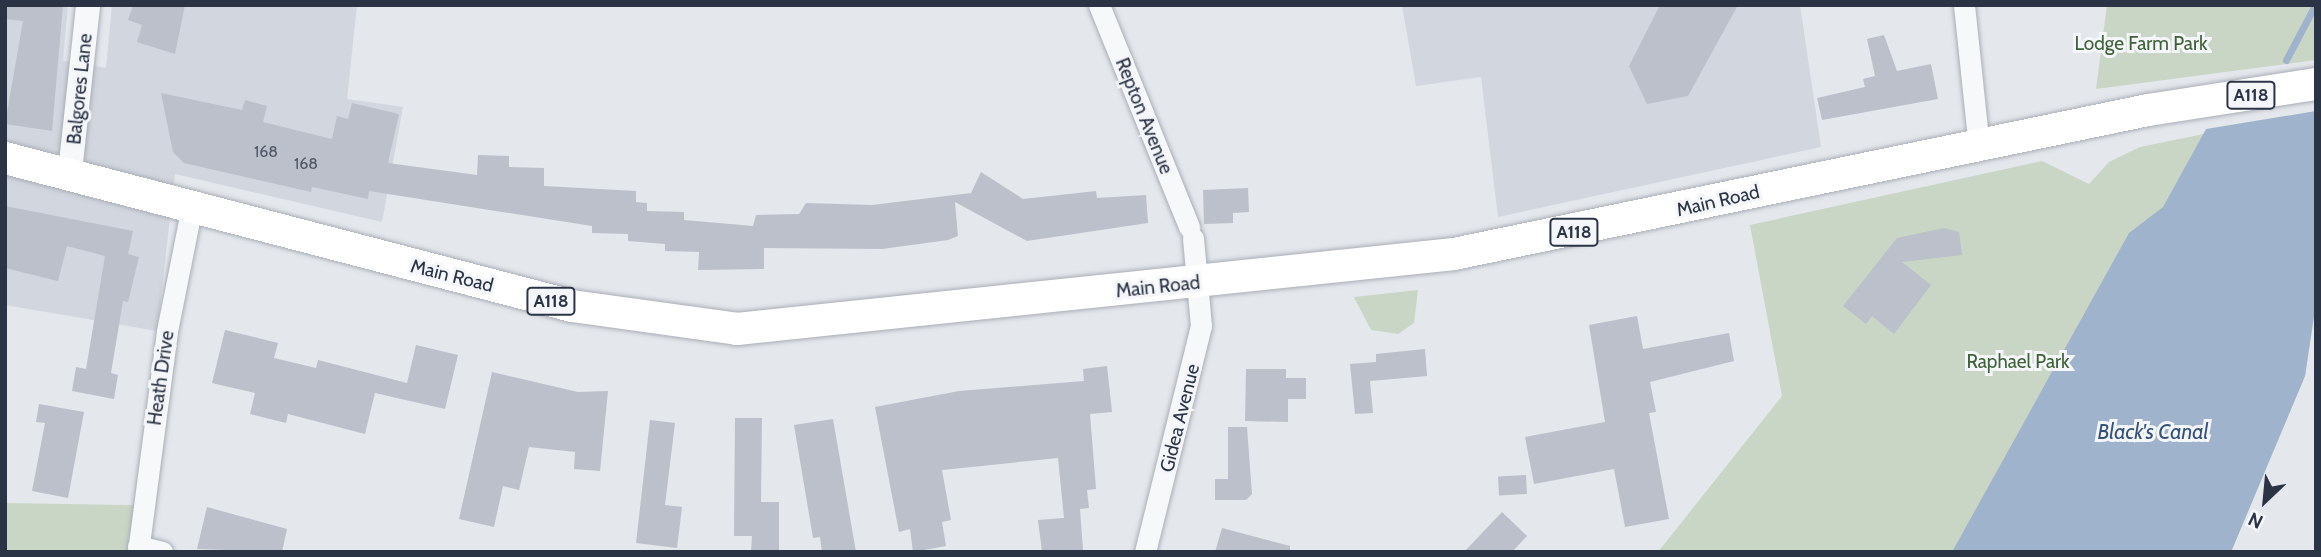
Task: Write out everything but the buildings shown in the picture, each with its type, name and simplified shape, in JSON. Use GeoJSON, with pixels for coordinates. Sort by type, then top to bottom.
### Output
{"type":"FeatureCollection","features":[{"type":"Feature","properties":{"kind":"main road","name":"Main Road"},"geometry":{"type":"LineString","coordinates":[[5,158],[71,172],[572,306],[737,329],[1342,270],[1526,242],[1979,147],[2316,84]]}},
{"type":"Feature","properties":{"kind":"street","name":"Balgores Lane"},"geometry":{"type":"LineString","coordinates":[[71,172],[88,5]]}},
{"type":"Feature","properties":{"kind":"street","name":"Repton Avenue"},"geometry":{"type":"LineString","coordinates":[[1099,5],[1191,232],[1202,282]]}},
{"type":"Feature","properties":{"kind":"street"},"geometry":{"type":"LineString","coordinates":[[1964,5],[1979,147]]}},
{"type":"Feature","properties":{"kind":"street","name":"Heath Drive"},"geometry":{"type":"LineString","coordinates":[[138,549],[167,331],[192,206]]}},
{"type":"Feature","properties":{"kind":"street","name":"Gidea Avenue"},"geometry":{"type":"LineString","coordinates":[[1145,552],[1195,360],[1202,282]]}},
{"type":"Feature","properties":{"kind":"street"},"geometry":{"type":"LineString","coordinates":[[138,549],[162,552]]}},
{"type":"Feature","properties":{"kind":"shaded area"},"geometry":{"type":"Polygon","coordinates":[[[5,5],[68,5],[63,61],[106,68],[112,5],[357,5],[347,99],[403,107],[382,222],[175,174],[157,331],[5,305],[5,5]]]}},
{"type":"Feature","properties":{"kind":"shaded area"},"geometry":{"type":"Polygon","coordinates":[[[1402,5],[1800,5],[1821,147],[1498,217],[1481,77],[1416,86],[1402,5]]]}},
{"type":"Feature","properties":{"kind":"green space","name":"Lodge Farm Park"},"geometry":{"type":"Polygon","coordinates":[[[2107,5],[2316,5],[2316,60],[2096,89],[2107,5]]]}},
{"type":"Feature","properties":{"kind":"green space","name":"Raphael Park"},"geometry":{"type":"Polygon","coordinates":[[[2316,111],[2316,303],[2305,376],[2231,552],[1658,552],[1782,396],[1750,225],[2042,161],[2089,184],[2109,162],[2140,147],[2316,111]]]}},
{"type":"Feature","properties":{"kind":"green space"},"geometry":{"type":"Polygon","coordinates":[[[1418,290],[1414,323],[1398,334],[1371,330],[1354,297],[1418,290]]]}},
{"type":"Feature","properties":{"kind":"green space"},"geometry":{"type":"Polygon","coordinates":[[[5,503],[141,505],[140,552],[5,552],[5,503]]]}},
{"type":"Feature","properties":{"kind":"water","name":"Black's Canal"},"geometry":{"type":"Polygon","coordinates":[[[2316,111],[2316,303],[2305,376],[2231,552],[1952,552],[2129,233],[2163,207],[2206,129],[2316,111]]]}},
{"type":"Feature","properties":{"kind":"waterway"},"geometry":{"type":"LineString","coordinates":[[2286,60],[2315,5]]}}]}
